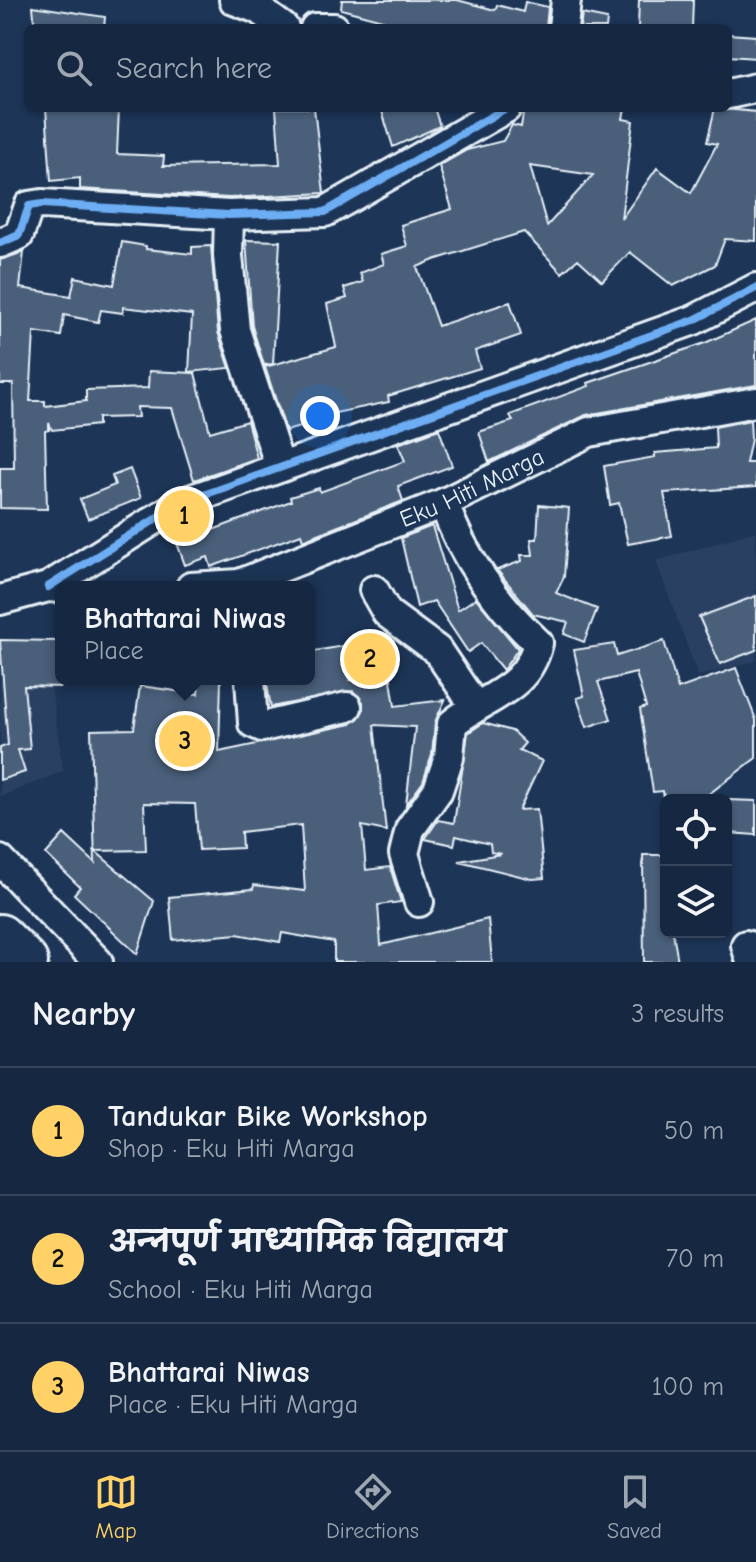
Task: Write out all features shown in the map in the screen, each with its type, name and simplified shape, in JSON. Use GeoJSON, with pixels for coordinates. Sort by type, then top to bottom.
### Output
{"type":"FeatureCollection","features":[{"type":"Feature","properties":{"kind":"main road"},"geometry":{"type":"LineString","coordinates":[[0,937],[25,962]]}},
{"type":"Feature","properties":{"kind":"street"},"geometry":{"type":"LineString","coordinates":[[234,0],[258,9],[279,24]]}},
{"type":"Feature","properties":{"kind":"street"},"geometry":{"type":"LineString","coordinates":[[563,24],[566,0]]}},
{"type":"Feature","properties":{"kind":"street"},"geometry":{"type":"LineString","coordinates":[[732,93],[756,88]]}},
{"type":"Feature","properties":{"kind":"street"},"geometry":{"type":"LineString","coordinates":[[0,243],[19,235],[29,206],[42,204],[229,215],[325,212],[499,112]]}},
{"type":"Feature","properties":{"kind":"street"},"geometry":{"type":"LineString","coordinates":[[229,215],[228,256],[235,330],[280,467]]}},
{"type":"Feature","properties":{"kind":"street"},"geometry":{"type":"LineString","coordinates":[[63,581],[181,503],[694,320],[756,288]]}},
{"type":"Feature","properties":{"kind":"street","name":"Eku Hiti Marga"},"geometry":{"type":"LineString","coordinates":[[249,581],[444,503],[589,432],[756,402]]}},
{"type":"Feature","properties":{"kind":"street"},"geometry":{"type":"LineString","coordinates":[[419,902],[404,854],[410,829],[438,790],[449,757],[452,724],[474,705],[503,694],[533,663],[538,643],[514,620],[458,539],[444,503]]}},
{"type":"Feature","properties":{"kind":"street"},"geometry":{"type":"LineString","coordinates":[[0,600],[54,587]]}},
{"type":"Feature","properties":{"kind":"street"},"geometry":{"type":"LineString","coordinates":[[374,590],[387,613],[437,650],[474,705]]}},
{"type":"Feature","properties":{"kind":"street"},"geometry":{"type":"LineString","coordinates":[[250,685],[253,723],[262,727],[347,707]]}},
{"type":"Feature","properties":{"kind":"street"},"geometry":{"type":"LineString","coordinates":[[0,860],[98,962]]}},
{"type":"Feature","properties":{"kind":"shaded area"},"geometry":{"type":"Polygon","coordinates":[[[756,531],[756,661],[698,676],[656,561],[756,531]]]}},
{"type":"Feature","properties":{"kind":"shaded area"},"geometry":{"type":"Polygon","coordinates":[[[0,678],[50,679],[63,771],[0,797],[0,678]]]}},
{"type":"Feature","properties":{"kind":"building"},"geometry":{"type":"Polygon","coordinates":[[[342,0],[457,0],[495,10],[497,5],[523,12],[525,2],[548,7],[546,24],[397,24],[341,9],[342,0]]]}},
{"type":"Feature","properties":{"kind":"building"},"geometry":{"type":"Polygon","coordinates":[[[639,0],[693,0],[692,24],[638,24],[639,0]]]}},
{"type":"Feature","properties":{"kind":"building"},"geometry":{"type":"Polygon","coordinates":[[[33,6],[105,17],[104,24],[35,24],[33,6]]]}},
{"type":"Feature","properties":{"kind":"building"},"geometry":{"type":"Polygon","coordinates":[[[582,14],[607,19],[606,24],[581,24],[582,14]]]}},
{"type":"Feature","properties":{"kind":"building"},"geometry":{"type":"Polygon","coordinates":[[[732,34],[756,36],[756,58],[732,56],[732,34]]]}},
{"type":"Feature","properties":{"kind":"building"},"geometry":{"type":"Polygon","coordinates":[[[46,112],[119,112],[117,154],[164,156],[163,166],[280,164],[276,112],[314,112],[324,193],[229,198],[80,189],[80,178],[51,181],[46,112]]]}},
{"type":"Feature","properties":{"kind":"building"},"geometry":{"type":"Polygon","coordinates":[[[382,112],[435,112],[440,126],[393,147],[382,112]]]}},
{"type":"Feature","properties":{"kind":"building"},"geometry":{"type":"Polygon","coordinates":[[[523,112],[624,112],[623,119],[633,121],[621,219],[657,168],[691,193],[717,144],[707,142],[714,112],[756,112],[756,241],[725,239],[715,265],[673,286],[630,252],[602,281],[578,259],[562,273],[524,232],[434,260],[417,267],[438,326],[510,302],[521,335],[475,351],[480,368],[388,396],[389,402],[330,414],[331,418],[286,431],[265,367],[336,347],[327,304],[347,298],[344,288],[363,282],[360,273],[384,264],[381,254],[407,246],[401,225],[452,209],[439,166],[467,150],[503,141],[512,125],[521,127],[523,112]],[[530,166],[547,226],[593,175],[530,166]]]}},
{"type":"Feature","properties":{"kind":"building"},"geometry":{"type":"Polygon","coordinates":[[[246,240],[280,241],[273,364],[264,365],[252,326],[246,240]]]}},
{"type":"Feature","properties":{"kind":"building"},"geometry":{"type":"Polygon","coordinates":[[[122,242],[146,246],[146,249],[192,254],[192,247],[211,246],[218,332],[230,368],[189,372],[192,315],[123,307],[123,313],[101,310],[98,322],[64,315],[61,336],[34,332],[30,401],[45,401],[45,406],[86,401],[86,390],[148,388],[149,371],[195,373],[210,432],[247,421],[257,458],[194,480],[172,408],[137,407],[138,417],[98,418],[98,425],[52,430],[49,423],[49,430],[45,431],[47,509],[0,508],[0,468],[14,468],[13,384],[0,384],[0,260],[24,252],[20,288],[71,296],[75,277],[114,285],[122,242]]]}},
{"type":"Feature","properties":{"kind":"building"},"geometry":{"type":"Polygon","coordinates":[[[756,320],[756,385],[586,415],[489,462],[479,432],[513,421],[510,415],[589,386],[588,383],[705,343],[756,320]]]}},
{"type":"Feature","properties":{"kind":"building"},"geometry":{"type":"Polygon","coordinates":[[[750,420],[751,439],[746,463],[756,463],[756,487],[664,493],[672,536],[628,544],[619,503],[610,505],[604,466],[655,457],[655,453],[716,448],[715,427],[750,420]]]}},
{"type":"Feature","properties":{"kind":"building"},"geometry":{"type":"Polygon","coordinates":[[[439,429],[452,466],[398,486],[403,501],[303,540],[301,534],[211,567],[208,557],[185,565],[177,543],[291,501],[290,497],[319,488],[320,492],[405,461],[398,444],[439,429]]]}},
{"type":"Feature","properties":{"kind":"building"},"geometry":{"type":"Polygon","coordinates":[[[130,469],[141,498],[88,519],[80,499],[115,485],[112,476],[130,469]]]}},
{"type":"Feature","properties":{"kind":"building"},"geometry":{"type":"Polygon","coordinates":[[[539,505],[569,508],[564,577],[556,593],[597,609],[584,642],[564,634],[568,622],[533,614],[497,570],[522,561],[521,555],[533,555],[531,539],[537,539],[539,505]]]}},
{"type":"Feature","properties":{"kind":"building"},"geometry":{"type":"Polygon","coordinates":[[[432,526],[458,610],[476,598],[518,649],[503,670],[481,643],[468,652],[434,601],[417,607],[401,538],[432,526]]]}},
{"type":"Feature","properties":{"kind":"building"},"geometry":{"type":"Polygon","coordinates":[[[756,596],[756,650],[720,664],[699,617],[756,596]]]}},
{"type":"Feature","properties":{"kind":"building"},"geometry":{"type":"Polygon","coordinates":[[[0,640],[55,641],[55,685],[61,687],[24,686],[30,749],[18,750],[25,772],[0,780],[0,748],[8,745],[0,640]]]}},
{"type":"Feature","properties":{"kind":"building"},"geometry":{"type":"Polygon","coordinates":[[[664,641],[678,689],[736,668],[756,720],[756,758],[709,794],[653,792],[640,709],[646,707],[636,673],[598,682],[611,719],[587,727],[577,698],[584,696],[574,650],[614,644],[617,656],[664,641]]]}},
{"type":"Feature","properties":{"kind":"building"},"geometry":{"type":"Polygon","coordinates":[[[344,646],[350,680],[390,674],[395,706],[445,700],[435,722],[432,754],[423,782],[406,805],[415,727],[374,725],[386,831],[362,826],[366,870],[390,867],[401,902],[378,905],[381,945],[488,919],[492,962],[334,962],[334,942],[282,933],[280,942],[237,934],[173,940],[169,897],[253,889],[254,885],[305,891],[301,825],[241,832],[242,848],[199,850],[195,804],[144,803],[146,850],[95,851],[154,901],[137,954],[74,894],[80,887],[46,854],[64,834],[95,863],[91,730],[134,729],[140,686],[198,694],[199,685],[221,685],[219,752],[351,724],[363,711],[363,702],[353,691],[271,707],[268,685],[315,685],[315,651],[344,646]]]}},
{"type":"Feature","properties":{"kind":"building"},"geometry":{"type":"Polygon","coordinates":[[[483,723],[512,731],[525,743],[519,750],[542,761],[519,810],[537,809],[544,878],[532,879],[459,861],[501,854],[491,852],[490,844],[456,836],[454,845],[425,839],[438,820],[454,823],[468,733],[483,723]]]}},
{"type":"Feature","properties":{"kind":"building"},"geometry":{"type":"Polygon","coordinates":[[[732,800],[756,801],[756,835],[732,833],[732,800]]]}},
{"type":"Feature","properties":{"kind":"building"},"geometry":{"type":"Polygon","coordinates":[[[643,855],[660,855],[660,938],[674,938],[678,962],[644,962],[643,855]]]}},
{"type":"Feature","properties":{"kind":"cycle path"},"geometry":{"type":"LineString","coordinates":[[0,243],[19,235],[29,206],[42,204],[229,215],[325,212],[499,112]]}},
{"type":"Feature","properties":{"kind":"cycle path"},"geometry":{"type":"LineString","coordinates":[[58,581],[181,503],[694,320],[756,288]]}},
{"type":"Feature","properties":{"kind":"cycle path"},"geometry":{"type":"LineString","coordinates":[[48,587],[55,583]]}},
{"type":"Feature","properties":{"kind":"place","name":"Tandukar Bike Workshop"},"geometry":{"type":"Point","coordinates":[184,516]}},
{"type":"Feature","properties":{"kind":"place","name":"अन्‍नपूर्ण माध्यामिक विद्यालय"},"geometry":{"type":"Point","coordinates":[370,659]}},
{"type":"Feature","properties":{"kind":"place","name":"Bhattarai Niwas"},"geometry":{"type":"Point","coordinates":[185,741]}}]}
